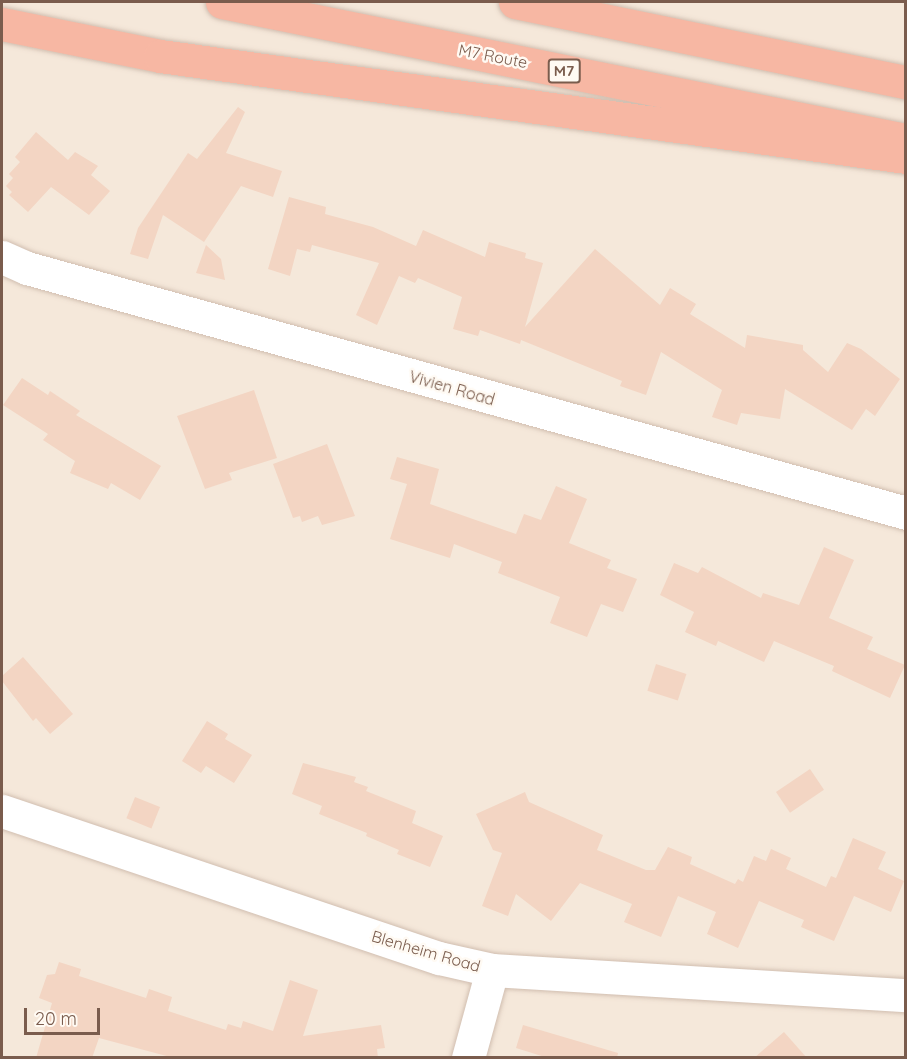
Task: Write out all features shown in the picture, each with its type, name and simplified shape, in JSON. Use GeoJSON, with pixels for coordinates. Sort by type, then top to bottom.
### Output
{"type":"FeatureCollection","features":[{"type":"Feature","properties":{"kind":"highway","name":"M7 Route"},"geometry":{"type":"LineString","coordinates":[[222,2],[906,140]]}},
{"type":"Feature","properties":{"kind":"highway"},"geometry":{"type":"LineString","coordinates":[[515,2],[906,82]]}},
{"type":"Feature","properties":{"kind":"highway"},"geometry":{"type":"LineString","coordinates":[[2,24],[160,56],[906,157]]}},
{"type":"Feature","properties":{"kind":"street","name":"Vivien Road"},"geometry":{"type":"LineString","coordinates":[[2,257],[62,277],[906,513]]}},
{"type":"Feature","properties":{"kind":"street","name":"Blenheim Road"},"geometry":{"type":"LineString","coordinates":[[2,811],[439,958],[492,970],[906,995]]}},
{"type":"Feature","properties":{"kind":"street"},"geometry":{"type":"LineString","coordinates":[[468,1058],[492,970]]}},
{"type":"Feature","properties":{"kind":"shaded area"},"geometry":{"type":"Polygon","coordinates":[[[2,2],[905,2],[905,1057],[2,1057],[2,2]]]}},
{"type":"Feature","properties":{"kind":"building"},"geometry":{"type":"Polygon","coordinates":[[[238,107],[245,112],[226,153],[282,171],[273,197],[241,186],[204,242],[163,215],[148,259],[130,254],[138,228],[188,153],[197,159],[238,107]]]}},
{"type":"Feature","properties":{"kind":"building"},"geometry":{"type":"Polygon","coordinates":[[[36,132],[68,160],[75,152],[98,166],[91,175],[110,191],[89,215],[51,187],[28,212],[9,195],[12,192],[6,186],[13,178],[9,174],[20,162],[15,157],[36,132]]]}},
{"type":"Feature","properties":{"kind":"building"},"geometry":{"type":"Polygon","coordinates":[[[289,197],[326,207],[325,214],[373,227],[416,246],[423,230],[485,257],[489,242],[526,253],[525,258],[543,263],[525,327],[595,249],[660,305],[670,288],[696,304],[690,314],[745,348],[747,335],[803,345],[803,350],[828,372],[847,343],[861,349],[900,379],[875,416],[866,409],[852,430],[785,389],[780,419],[741,413],[737,425],[712,417],[722,390],[661,352],[646,395],[620,386],[622,381],[521,340],[520,344],[480,330],[478,336],[453,329],[462,297],[418,278],[415,283],[399,276],[377,325],[356,315],[379,263],[312,245],[310,252],[297,249],[290,276],[268,269],[289,197]]]}},
{"type":"Feature","properties":{"kind":"building"},"geometry":{"type":"Polygon","coordinates":[[[206,245],[221,259],[225,280],[196,273],[206,245]]]}},
{"type":"Feature","properties":{"kind":"building"},"geometry":{"type":"Polygon","coordinates":[[[22,378],[48,395],[50,391],[80,411],[76,415],[161,466],[140,500],[111,483],[108,489],[70,473],[75,461],[43,440],[48,434],[3,405],[22,378]]]}},
{"type":"Feature","properties":{"kind":"building"},"geometry":{"type":"Polygon","coordinates":[[[254,390],[277,458],[229,473],[232,480],[205,489],[177,416],[254,390]]]}},
{"type":"Feature","properties":{"kind":"building"},"geometry":{"type":"Polygon","coordinates":[[[327,444],[355,516],[322,525],[318,516],[302,522],[300,516],[293,518],[273,464],[327,444]]]}},
{"type":"Feature","properties":{"kind":"building"},"geometry":{"type":"Polygon","coordinates":[[[397,457],[439,469],[430,504],[516,534],[524,514],[541,520],[556,486],[587,499],[569,543],[611,560],[607,568],[637,579],[623,612],[601,604],[587,637],[550,623],[560,597],[498,573],[502,562],[454,544],[450,558],[390,539],[407,484],[390,479],[397,457]]]}},
{"type":"Feature","properties":{"kind":"building"},"geometry":{"type":"Polygon","coordinates":[[[824,547],[854,560],[829,618],[873,637],[867,649],[905,665],[890,698],[832,671],[834,666],[774,641],[764,662],[718,641],[716,646],[685,632],[694,612],[660,595],[674,563],[698,573],[702,567],[761,598],[763,593],[799,605],[824,547]]]}},
{"type":"Feature","properties":{"kind":"building"},"geometry":{"type":"Polygon","coordinates":[[[23,657],[73,714],[50,734],[36,718],[33,721],[2,681],[2,676],[23,657]]]}},
{"type":"Feature","properties":{"kind":"building"},"geometry":{"type":"Polygon","coordinates":[[[656,664],[686,674],[678,701],[647,691],[656,664]]]}},
{"type":"Feature","properties":{"kind":"building"},"geometry":{"type":"Polygon","coordinates":[[[207,721],[228,734],[225,739],[252,755],[234,783],[206,766],[201,773],[182,761],[207,721]]]}},
{"type":"Feature","properties":{"kind":"building"},"geometry":{"type":"Polygon","coordinates":[[[303,763],[356,777],[354,782],[368,787],[366,791],[416,811],[412,823],[443,836],[430,867],[397,854],[399,850],[366,836],[367,833],[319,814],[322,806],[292,794],[303,763]]]}},
{"type":"Feature","properties":{"kind":"building"},"geometry":{"type":"Polygon","coordinates":[[[810,769],[824,790],[790,813],[776,792],[810,769]]]}},
{"type":"Feature","properties":{"kind":"building"},"geometry":{"type":"Polygon","coordinates":[[[525,792],[529,802],[603,835],[597,850],[646,870],[655,870],[668,847],[692,857],[690,864],[735,884],[738,879],[743,882],[754,856],[766,861],[771,849],[791,858],[786,869],[826,887],[831,876],[836,878],[853,838],[886,852],[878,869],[904,881],[891,912],[854,896],[834,941],[801,927],[804,920],[759,901],[738,948],[707,934],[716,912],[678,896],[661,937],[624,922],[632,904],[580,883],[551,921],[516,894],[508,916],[482,906],[502,853],[493,850],[476,814],[525,792]]]}},
{"type":"Feature","properties":{"kind":"building"},"geometry":{"type":"Polygon","coordinates":[[[135,797],[160,807],[151,828],[126,818],[135,797]]]}},
{"type":"Feature","properties":{"kind":"building"},"geometry":{"type":"Polygon","coordinates":[[[59,962],[81,969],[79,976],[146,998],[149,989],[172,997],[168,1011],[226,1030],[228,1024],[241,1028],[243,1021],[273,1031],[290,980],[318,990],[303,1036],[381,1025],[385,1048],[377,1049],[378,1058],[174,1058],[99,1038],[92,1058],[36,1058],[52,1003],[39,998],[47,975],[55,974],[59,962]]]}},
{"type":"Feature","properties":{"kind":"building"},"geometry":{"type":"Polygon","coordinates":[[[523,1025],[618,1053],[617,1058],[548,1058],[516,1048],[523,1025]]]}},
{"type":"Feature","properties":{"kind":"building"},"geometry":{"type":"Polygon","coordinates":[[[784,1032],[807,1058],[754,1058],[784,1032]]]}}]}
